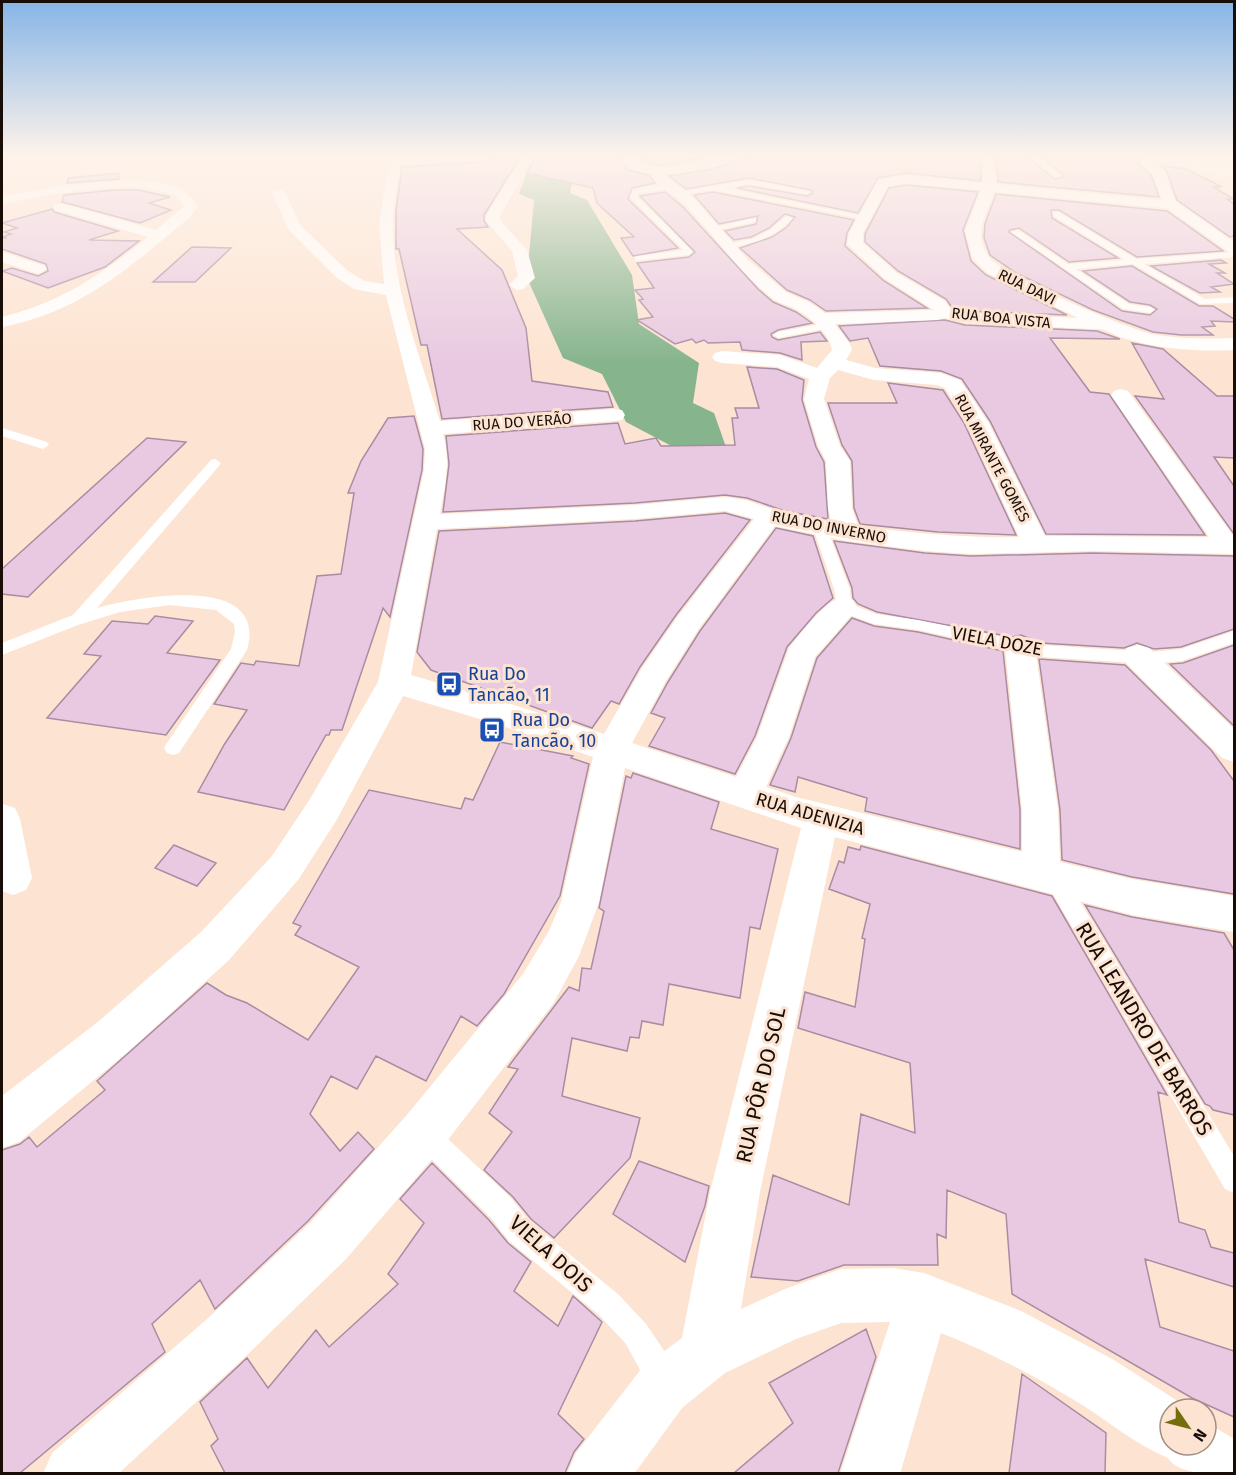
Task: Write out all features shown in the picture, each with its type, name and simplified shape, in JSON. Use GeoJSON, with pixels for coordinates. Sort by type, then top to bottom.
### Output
{"type":"FeatureCollection","features":[{"type":"Feature","properties":{"kind":"street"},"geometry":{"type":"LineString","coordinates":[[122,225],[158,235]]}},
{"type":"Feature","properties":{"kind":"street"},"geometry":{"type":"LineString","coordinates":[[2,322],[52,308],[75,297],[98,283],[171,225]]}},
{"type":"Feature","properties":{"kind":"street"},"geometry":{"type":"LineString","coordinates":[[293,225],[342,274],[360,285],[394,291]]}},
{"type":"Feature","properties":{"kind":"street"},"geometry":{"type":"LineString","coordinates":[[2,1125],[114,1036],[206,953],[285,868],[329,800],[394,682],[436,470],[436,449],[408,352],[394,291],[387,225]]}},
{"type":"Feature","properties":{"kind":"street"},"geometry":{"type":"LineString","coordinates":[[496,225],[519,250],[526,278],[517,285]]}},
{"type":"Feature","properties":{"kind":"street"},"geometry":{"type":"LineString","coordinates":[[709,225],[742,263],[780,296],[803,306],[823,322],[841,344],[842,350],[827,369],[814,399],[816,410],[826,430],[829,446],[838,460],[840,508],[847,533]]}},
{"type":"Feature","properties":{"kind":"street"},"geometry":{"type":"LineString","coordinates":[[860,225],[855,244],[891,276],[939,305],[944,312]]}},
{"type":"Feature","properties":{"kind":"street","name":"RUA DAVI"},"geometry":{"type":"LineString","coordinates":[[974,225],[972,231],[977,250],[987,265],[1032,290],[1109,326]]}},
{"type":"Feature","properties":{"kind":"street"},"geometry":{"type":"LineString","coordinates":[[1200,225],[1234,249]]}},
{"type":"Feature","properties":{"kind":"street"},"geometry":{"type":"LineString","coordinates":[[2,257],[39,269]]}},
{"type":"Feature","properties":{"kind":"street","name":"RUA BOA VISTA"},"geometry":{"type":"LineString","coordinates":[[823,322],[944,312],[965,318],[1109,326]]}},
{"type":"Feature","properties":{"kind":"street"},"geometry":{"type":"LineString","coordinates":[[1109,326],[1140,337],[1202,345],[1234,354]]}},
{"type":"Feature","properties":{"kind":"street"},"geometry":{"type":"LineString","coordinates":[[1202,345],[1234,344]]}},
{"type":"Feature","properties":{"kind":"street"},"geometry":{"type":"LineString","coordinates":[[722,357],[780,361],[827,369]]}},
{"type":"Feature","properties":{"kind":"street","name":"RUA MIRANTE GOMES"},"geometry":{"type":"LineString","coordinates":[[827,369],[874,375],[942,379],[953,384],[977,422],[1036,545]]}},
{"type":"Feature","properties":{"kind":"street"},"geometry":{"type":"LineString","coordinates":[[1121,395],[1231,546]]}},
{"type":"Feature","properties":{"kind":"street","name":"RUA DO VERÃO"},"geometry":{"type":"LineString","coordinates":[[431,428],[614,415]]}},
{"type":"Feature","properties":{"kind":"street","name":"RUA DO INVERNO"},"geometry":{"type":"LineString","coordinates":[[426,522],[635,512],[725,504],[737,505],[769,516],[847,533],[970,546],[1231,546]]}},
{"type":"Feature","properties":{"kind":"street"},"geometry":{"type":"LineString","coordinates":[[73,1473],[225,1339],[328,1241],[423,1133],[538,989],[565,942],[580,902],[611,751],[653,676],[682,632],[769,516]]}},
{"type":"Feature","properties":{"kind":"street"},"geometry":{"type":"LineString","coordinates":[[745,795],[773,737],[800,656],[808,644],[843,607]]}},
{"type":"Feature","properties":{"kind":"street"},"geometry":{"type":"LineString","coordinates":[[1020,647],[1048,875]]}},
{"type":"Feature","properties":{"kind":"street"},"geometry":{"type":"LineString","coordinates":[[1138,656],[1234,749]]}},
{"type":"Feature","properties":{"kind":"street","name":"RUA ADENIZIA"},"geometry":{"type":"LineString","coordinates":[[394,682],[511,716],[611,751],[821,818],[1132,897],[1234,914]]}},
{"type":"Feature","properties":{"kind":"street","name":"RUA PÔR DO SOL"},"geometry":{"type":"LineString","coordinates":[[706,1354],[735,1192],[821,818]]}},
{"type":"Feature","properties":{"kind":"street"},"geometry":{"type":"LineString","coordinates":[[2,819],[13,878]]}},
{"type":"Feature","properties":{"kind":"street"},"geometry":{"type":"LineString","coordinates":[[597,1473],[662,1388],[706,1354],[785,1316],[841,1296],[893,1295],[924,1300],[1002,1330],[1094,1380],[1158,1422]]}},
{"type":"Feature","properties":{"kind":"street"},"geometry":{"type":"LineString","coordinates":[[870,1473],[924,1300]]}},
{"type":"Feature","properties":{"kind":"street"},"geometry":{"type":"LineString","coordinates":[[1210,1457],[1234,1473]]}},
{"type":"Feature","properties":{"kind":"lane"},"geometry":{"type":"LineString","coordinates":[[638,259],[689,252],[664,225]]}},
{"type":"Feature","properties":{"kind":"lane"},"geometry":{"type":"LineString","coordinates":[[712,229],[731,225]]}},
{"type":"Feature","properties":{"kind":"lane"},"geometry":{"type":"LineString","coordinates":[[727,244],[754,241],[773,232],[781,225]]}},
{"type":"Feature","properties":{"kind":"lane"},"geometry":{"type":"LineString","coordinates":[[1074,225],[1203,302],[1234,300]]}},
{"type":"Feature","properties":{"kind":"lane"},"geometry":{"type":"LineString","coordinates":[[1015,232],[1126,308],[1150,310]]}},
{"type":"Feature","properties":{"kind":"lane"},"geometry":{"type":"LineString","coordinates":[[1066,267],[1234,254]]}},
{"type":"Feature","properties":{"kind":"lane"},"geometry":{"type":"LineString","coordinates":[[778,335],[823,322]]}},
{"type":"Feature","properties":{"kind":"lane"},"geometry":{"type":"LineString","coordinates":[[2,432],[43,445]]}},
{"type":"Feature","properties":{"kind":"lane"},"geometry":{"type":"LineString","coordinates":[[79,619],[215,463]]}},
{"type":"Feature","properties":{"kind":"lane"},"geometry":{"type":"LineString","coordinates":[[820,528],[842,589],[843,607]]}},
{"type":"Feature","properties":{"kind":"lane"},"geometry":{"type":"LineString","coordinates":[[2,649],[79,619],[133,604],[181,599],[207,602],[226,608],[240,619],[245,632],[239,650],[173,748]]}},
{"type":"Feature","properties":{"kind":"lane","name":"VIELA DOZE"},"geometry":{"type":"LineString","coordinates":[[843,607],[882,620],[918,625],[1041,651],[1138,656],[1182,655],[1234,637]]}},
{"type":"Feature","properties":{"kind":"lane","name":"RUA LEANDRO DE BARROS"},"geometry":{"type":"LineString","coordinates":[[1048,875],[1234,1179]]}},
{"type":"Feature","properties":{"kind":"lane","name":"VIELA DOIS"},"geometry":{"type":"LineString","coordinates":[[423,1133],[501,1208],[519,1231],[609,1305],[636,1334],[652,1360],[662,1388]]}},
{"type":"Feature","properties":{"kind":"green space"},"geometry":{"type":"Polygon","coordinates":[[[532,225],[602,225],[632,275],[639,324],[699,363],[693,403],[714,413],[738,481],[626,422],[602,374],[563,358],[527,278],[532,225]]]}},
{"type":"Feature","properties":{"kind":"building"},"geometry":{"type":"Polygon","coordinates":[[[8,225],[97,225],[118,231],[89,240],[139,241],[105,267],[48,288],[2,271],[12,268],[38,276],[48,271],[46,264],[2,249],[2,238],[7,238],[2,237],[11,234],[4,232],[17,228],[8,225]]]}},
{"type":"Feature","properties":{"kind":"building"},"geometry":{"type":"Polygon","coordinates":[[[396,225],[487,225],[488,227],[457,229],[502,270],[526,328],[532,381],[608,392],[613,407],[442,419],[427,345],[421,345],[399,249],[396,249],[396,225]]]}},
{"type":"Feature","properties":{"kind":"building"},"geometry":{"type":"Polygon","coordinates":[[[621,225],[654,225],[678,248],[633,256],[621,238],[634,237],[621,225]]]}},
{"type":"Feature","properties":{"kind":"building"},"geometry":{"type":"Polygon","coordinates":[[[668,225],[699,225],[758,289],[773,302],[796,312],[812,323],[778,330],[771,334],[772,337],[778,340],[820,332],[827,341],[801,342],[802,360],[780,353],[742,350],[740,342],[708,343],[704,340],[696,343],[692,339],[675,344],[637,320],[653,317],[639,300],[643,299],[635,290],[654,288],[637,263],[689,257],[695,252],[668,225]]]}},
{"type":"Feature","properties":{"kind":"building"},"geometry":{"type":"Polygon","coordinates":[[[752,225],[773,225],[751,237],[734,240],[725,231],[752,225]]]}},
{"type":"Feature","properties":{"kind":"building"},"geometry":{"type":"Polygon","coordinates":[[[789,225],[851,225],[847,233],[845,246],[884,281],[927,308],[826,311],[810,300],[787,290],[740,248],[772,237],[789,225]]]}},
{"type":"Feature","properties":{"kind":"building"},"geometry":{"type":"Polygon","coordinates":[[[870,225],[965,225],[963,230],[971,261],[986,275],[1067,315],[966,311],[951,306],[946,299],[898,271],[865,242],[865,234],[870,225]]]}},
{"type":"Feature","properties":{"kind":"building"},"geometry":{"type":"Polygon","coordinates":[[[985,225],[1063,225],[1118,258],[1069,262],[1019,228],[1009,232],[1122,311],[1150,315],[1157,309],[1150,305],[1130,302],[1083,271],[1132,266],[1199,306],[1213,306],[1234,319],[1234,322],[1211,321],[1215,326],[1202,327],[1213,335],[1153,332],[1093,310],[1016,273],[990,255],[984,238],[985,225]]]}},
{"type":"Feature","properties":{"kind":"building"},"geometry":{"type":"Polygon","coordinates":[[[1084,225],[1186,225],[1223,251],[1137,257],[1084,225]]]}},
{"type":"Feature","properties":{"kind":"building"},"geometry":{"type":"Polygon","coordinates":[[[1213,225],[1234,225],[1234,236],[1230,237],[1213,225]]]}},
{"type":"Feature","properties":{"kind":"building"},"geometry":{"type":"Polygon","coordinates":[[[192,247],[231,248],[195,282],[153,282],[192,247]]]}},
{"type":"Feature","properties":{"kind":"building"},"geometry":{"type":"Polygon","coordinates":[[[1221,260],[1226,263],[1209,264],[1225,273],[1217,273],[1234,284],[1211,287],[1220,292],[1200,293],[1151,266],[1221,260]]]}},
{"type":"Feature","properties":{"kind":"building"},"geometry":{"type":"Polygon","coordinates":[[[945,320],[965,325],[1097,331],[1120,339],[1050,338],[1090,392],[1109,394],[1205,535],[1046,534],[990,421],[962,379],[941,371],[880,366],[868,338],[850,341],[839,326],[945,320]]]}},
{"type":"Feature","properties":{"kind":"building"},"geometry":{"type":"Polygon","coordinates":[[[1132,343],[1163,349],[1217,396],[1234,396],[1234,458],[1214,457],[1234,486],[1234,534],[1135,396],[1164,399],[1132,343]]]}},
{"type":"Feature","properties":{"kind":"building"},"geometry":{"type":"Polygon","coordinates":[[[747,367],[777,369],[804,380],[802,400],[816,447],[824,462],[828,519],[785,511],[747,498],[725,495],[635,503],[443,512],[449,464],[446,436],[618,423],[625,444],[656,438],[661,446],[735,445],[732,418],[738,418],[735,408],[759,408],[747,367]]]}},
{"type":"Feature","properties":{"kind":"building"},"geometry":{"type":"Polygon","coordinates":[[[888,383],[943,390],[964,423],[1016,535],[938,532],[860,524],[854,508],[852,461],[842,445],[828,403],[897,403],[888,383]]]}},
{"type":"Feature","properties":{"kind":"building"},"geometry":{"type":"Polygon","coordinates":[[[414,416],[423,449],[422,470],[390,617],[383,608],[342,730],[331,730],[329,735],[326,735],[284,810],[198,792],[247,710],[214,704],[241,663],[254,665],[256,661],[299,666],[317,576],[341,574],[354,493],[348,493],[361,461],[388,418],[414,416]]]}},
{"type":"Feature","properties":{"kind":"building"},"geometry":{"type":"Polygon","coordinates":[[[147,438],[186,442],[28,597],[2,594],[2,569],[147,438]]]}},
{"type":"Feature","properties":{"kind":"building"},"geometry":{"type":"Polygon","coordinates":[[[725,513],[750,520],[676,615],[640,667],[619,704],[611,701],[592,728],[431,670],[417,652],[439,531],[635,521],[725,513]]]}},
{"type":"Feature","properties":{"kind":"building"},"geometry":{"type":"Polygon","coordinates":[[[776,528],[813,536],[833,598],[816,613],[787,647],[755,736],[735,774],[649,746],[665,718],[651,713],[668,682],[700,631],[776,528]]]}},
{"type":"Feature","properties":{"kind":"building"},"geometry":{"type":"Polygon","coordinates":[[[834,541],[925,553],[971,556],[1093,553],[1234,556],[1234,629],[1181,647],[1154,649],[1137,643],[1124,648],[1041,643],[1021,635],[1012,637],[877,612],[858,604],[853,598],[852,588],[834,541]]]}},
{"type":"Feature","properties":{"kind":"building"},"geometry":{"type":"Polygon","coordinates":[[[155,616],[193,621],[167,653],[220,660],[166,735],[47,718],[101,656],[84,654],[112,621],[148,624],[155,616]]]}},
{"type":"Feature","properties":{"kind":"building"},"geometry":{"type":"Polygon","coordinates":[[[852,618],[874,626],[918,632],[1003,651],[1020,810],[1020,849],[865,811],[867,798],[798,777],[795,792],[770,785],[791,738],[817,658],[852,618]]]}},
{"type":"Feature","properties":{"kind":"building"},"geometry":{"type":"Polygon","coordinates":[[[1234,645],[1234,726],[1170,664],[1183,663],[1234,645]]]}},
{"type":"Feature","properties":{"kind":"building"},"geometry":{"type":"Polygon","coordinates":[[[1039,659],[1125,665],[1211,750],[1234,781],[1234,894],[1132,877],[1062,860],[1060,810],[1039,659]]]}},
{"type":"Feature","properties":{"kind":"building"},"geometry":{"type":"Polygon","coordinates":[[[500,742],[573,756],[571,758],[589,764],[560,896],[504,994],[477,1026],[461,1016],[426,1081],[376,1056],[357,1089],[331,1076],[310,1114],[340,1151],[358,1132],[374,1149],[308,1221],[215,1309],[200,1280],[152,1324],[165,1352],[20,1473],[2,1473],[2,1150],[20,1144],[29,1137],[37,1147],[105,1090],[97,1081],[207,983],[226,995],[247,1003],[308,1040],[359,967],[295,935],[301,926],[293,923],[369,790],[461,809],[465,798],[473,800],[500,742]]]}},
{"type":"Feature","properties":{"kind":"building"},"geometry":{"type":"Polygon","coordinates":[[[633,773],[719,802],[711,829],[778,849],[760,929],[750,927],[740,998],[669,984],[663,1025],[642,1021],[639,1038],[630,1037],[627,1051],[572,1038],[562,1096],[640,1118],[630,1158],[554,1238],[531,1219],[513,1197],[484,1170],[512,1132],[489,1113],[518,1069],[508,1067],[569,987],[579,991],[582,968],[591,969],[604,911],[599,908],[626,776],[631,778],[633,773]]]}},
{"type":"Feature","properties":{"kind":"building"},"geometry":{"type":"Polygon","coordinates":[[[174,845],[216,863],[197,886],[155,868],[174,845]]]}},
{"type":"Feature","properties":{"kind":"building"},"geometry":{"type":"Polygon","coordinates":[[[861,846],[1052,896],[1167,1095],[1158,1092],[1179,1222],[1205,1230],[1211,1247],[1234,1253],[1234,1287],[1145,1259],[1160,1327],[1234,1351],[1234,1417],[1218,1410],[1218,1397],[1190,1397],[1012,1294],[1006,1214],[947,1190],[946,1238],[937,1234],[938,1265],[844,1265],[798,1281],[751,1277],[773,1175],[849,1205],[861,1114],[915,1133],[910,1063],[798,1028],[805,992],[855,1007],[865,939],[862,938],[870,904],[829,889],[839,861],[844,863],[848,847],[860,850],[861,846]]]}},
{"type":"Feature","properties":{"kind":"building"},"geometry":{"type":"Polygon","coordinates":[[[1085,905],[1132,917],[1224,933],[1234,950],[1234,1115],[1213,1110],[1205,1104],[1085,905]]]}},
{"type":"Feature","properties":{"kind":"building"},"geometry":{"type":"Polygon","coordinates":[[[639,1161],[709,1186],[705,1206],[685,1262],[613,1214],[639,1161]]]}},
{"type":"Feature","properties":{"kind":"building"},"geometry":{"type":"Polygon","coordinates":[[[432,1163],[489,1220],[508,1243],[531,1262],[514,1291],[558,1326],[573,1296],[602,1322],[558,1414],[584,1439],[574,1452],[565,1473],[225,1473],[211,1446],[218,1439],[200,1402],[247,1358],[268,1388],[316,1330],[329,1347],[398,1284],[388,1274],[424,1223],[400,1199],[432,1163]]]}},
{"type":"Feature","properties":{"kind":"building"},"geometry":{"type":"Polygon","coordinates":[[[866,1329],[876,1357],[838,1473],[734,1473],[793,1423],[769,1383],[866,1329]]]}},
{"type":"Feature","properties":{"kind":"building"},"geometry":{"type":"Polygon","coordinates":[[[1022,1374],[1106,1433],[1105,1473],[1009,1473],[1022,1374]]]}},
{"type":"Feature","properties":{"kind":"place","name":"Rua Do Tancão, 11"},"geometry":{"type":"Point","coordinates":[449,684]}},
{"type":"Feature","properties":{"kind":"place","name":"Rua Do Tancão, 10"},"geometry":{"type":"Point","coordinates":[492,730]}}]}
